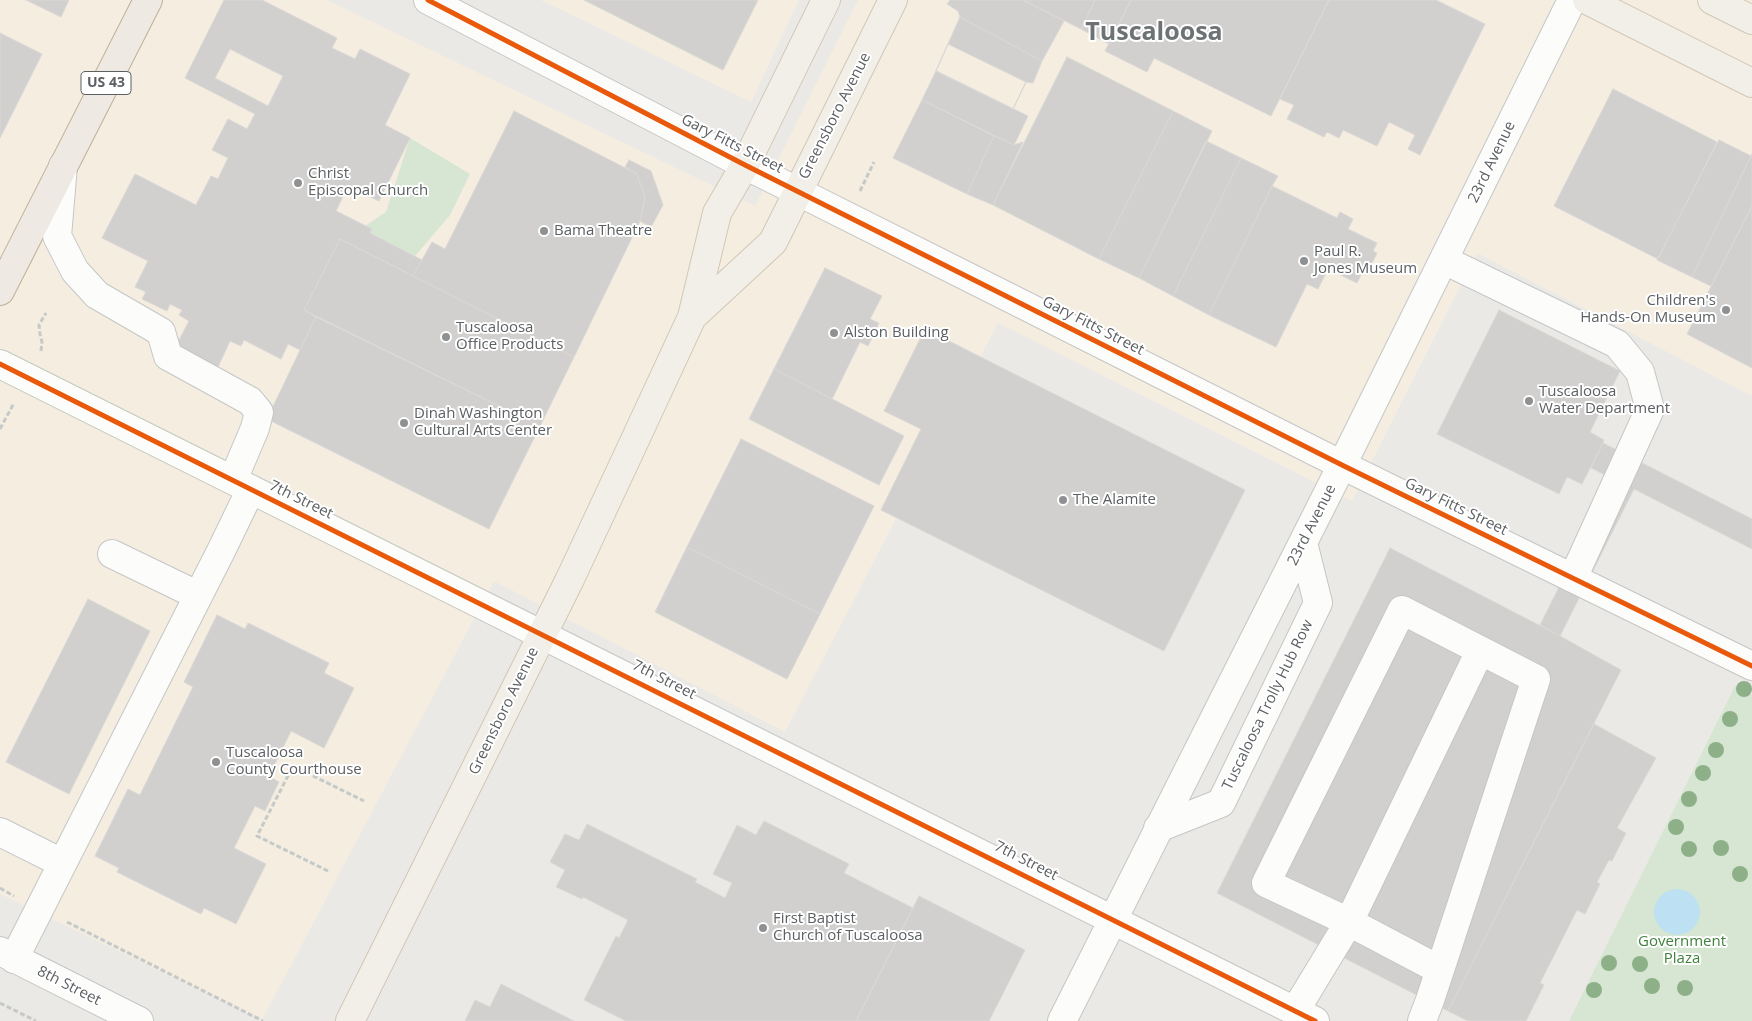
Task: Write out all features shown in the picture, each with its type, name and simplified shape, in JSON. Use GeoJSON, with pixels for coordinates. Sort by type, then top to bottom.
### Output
{"type":"FeatureCollection","features":[{"type":"Feature","properties":{"kind":"highway","name":"US 43"},"geometry":{"type":"LineString","coordinates":[[0,291],[148,0]]}},
{"type":"Feature","properties":{"kind":"main road","name":"Greensboro Avenue"},"geometry":{"type":"LineString","coordinates":[[350,1021],[543,634],[692,317],[717,213],[746,165],[826,0]]}},
{"type":"Feature","properties":{"kind":"main road","name":"Greensboro Avenue"},"geometry":{"type":"LineString","coordinates":[[692,317],[773,242],[894,0]]}},
{"type":"Feature","properties":{"kind":"main road"},"geometry":{"type":"LineString","coordinates":[[1587,0],[1752,83]]}},
{"type":"Feature","properties":{"kind":"main road"},"geometry":{"type":"LineString","coordinates":[[1712,0],[1752,20]]}},
{"type":"Feature","properties":{"kind":"street","name":"Gary Fitts Street"},"geometry":{"type":"LineString","coordinates":[[428,0],[797,191],[1342,465],[1752,666]]}},
{"type":"Feature","properties":{"kind":"street","name":"23rd Avenue"},"geometry":{"type":"LineString","coordinates":[[1062,1021],[1342,465],[1572,0]]}},
{"type":"Feature","properties":{"kind":"street"},"geometry":{"type":"LineString","coordinates":[[7,955],[39,908],[221,551],[242,484],[259,412],[250,401],[168,356],[161,332],[97,295],[75,271],[57,236],[63,165]]}},
{"type":"Feature","properties":{"kind":"street"},"geometry":{"type":"LineString","coordinates":[[1444,260],[1617,344],[1640,372],[1650,409],[1573,578]]}},
{"type":"Feature","properties":{"kind":"street","name":"7th Street"},"geometry":{"type":"LineString","coordinates":[[0,364],[1305,1016]]}},
{"type":"Feature","properties":{"kind":"street","name":"Tuscaloosa Trolly Hub Row"},"geometry":{"type":"LineString","coordinates":[[1158,828],[1221,803],[1318,603],[1303,543]]}},
{"type":"Feature","properties":{"kind":"street"},"geometry":{"type":"LineString","coordinates":[[112,554],[197,595]]}},
{"type":"Feature","properties":{"kind":"street"},"geometry":{"type":"LineString","coordinates":[[1422,1021],[1440,970],[1536,679],[1402,610],[1266,883],[1349,922],[1440,970]]}},
{"type":"Feature","properties":{"kind":"street"},"geometry":{"type":"LineString","coordinates":[[1305,1016],[1480,651]]}},
{"type":"Feature","properties":{"kind":"street"},"geometry":{"type":"LineString","coordinates":[[0,832],[62,863]]}},
{"type":"Feature","properties":{"kind":"street","name":"8th Street"},"geometry":{"type":"LineString","coordinates":[[7,955],[139,1021]]}},
{"type":"Feature","properties":{"kind":"path"},"geometry":{"type":"LineString","coordinates":[[328,871],[257,836],[275,795],[293,766],[364,801]]}},
{"type":"Feature","properties":{"kind":"path"},"geometry":{"type":"LineString","coordinates":[[0,888],[263,1021]]}},
{"type":"Feature","properties":{"kind":"path"},"geometry":{"type":"LineString","coordinates":[[0,1003],[36,1021]]}},
{"type":"Feature","properties":{"kind":"shaded area"},"geometry":{"type":"Polygon","coordinates":[[[0,0],[327,0],[755,206],[858,0],[1752,0],[1752,396],[1477,253],[1352,501],[998,323],[785,732],[494,581],[262,1020],[0,894],[0,0]]]}},
{"type":"Feature","properties":{"kind":"shaded area"},"geometry":{"type":"Polygon","coordinates":[[[541,0],[799,0],[751,102],[541,0]]]}},
{"type":"Feature","properties":{"kind":"green space"},"geometry":{"type":"Polygon","coordinates":[[[410,138],[470,174],[450,215],[415,256],[370,233],[372,229],[365,226],[386,212],[410,138]]]}},
{"type":"Feature","properties":{"kind":"green space","name":"Government Plaza"},"geometry":{"type":"Polygon","coordinates":[[[1735,686],[1752,695],[1752,1021],[1569,1021],[1735,686]]]}},
{"type":"Feature","properties":{"kind":"water"},"geometry":{"type":"Polygon","coordinates":[[[1672,889],[1682,889],[1694,895],[1699,903],[1699,921],[1694,929],[1686,934],[1672,935],[1664,932],[1657,925],[1654,917],[1654,907],[1657,899],[1664,892],[1672,889]]]}},
{"type":"Feature","properties":{"kind":"building"},"geometry":{"type":"Polygon","coordinates":[[[26,0],[69,0],[61,17],[26,0]]]}},
{"type":"Feature","properties":{"kind":"building","name":"Christ Episcopal Church"},"geometry":{"type":"Polygon","coordinates":[[[224,0],[262,0],[337,38],[332,48],[355,59],[360,49],[410,74],[385,125],[410,138],[379,201],[348,186],[336,211],[372,229],[370,233],[422,260],[413,276],[340,239],[304,310],[316,317],[300,350],[288,344],[281,359],[244,340],[241,346],[230,341],[217,369],[175,348],[189,321],[179,315],[182,310],[170,304],[167,311],[142,299],[146,292],[135,287],[148,261],[102,238],[135,174],[196,205],[211,176],[218,179],[228,158],[212,150],[228,119],[247,129],[255,114],[185,78],[224,0]],[[230,49],[215,78],[268,106],[283,76],[230,49]]]}},
{"type":"Feature","properties":{"kind":"building"},"geometry":{"type":"Polygon","coordinates":[[[584,0],[758,0],[723,70],[584,0]]]}},
{"type":"Feature","properties":{"kind":"building"},"geometry":{"type":"Polygon","coordinates":[[[950,0],[1023,0],[1064,21],[1042,61],[960,17],[958,11],[947,4],[950,0]]]}},
{"type":"Feature","properties":{"kind":"building"},"geometry":{"type":"Polygon","coordinates":[[[1023,0],[1095,0],[1081,29],[1023,0]]]}},
{"type":"Feature","properties":{"kind":"building"},"geometry":{"type":"Polygon","coordinates":[[[1095,0],[1131,0],[1109,44],[1081,29],[1095,0]]]}},
{"type":"Feature","properties":{"kind":"building"},"geometry":{"type":"Polygon","coordinates":[[[1131,0],[1329,0],[1271,116],[1154,58],[1147,72],[1105,51],[1131,0]]]}},
{"type":"Feature","properties":{"kind":"building"},"geometry":{"type":"Polygon","coordinates":[[[1329,0],[1436,0],[1485,24],[1420,155],[1408,149],[1415,135],[1389,122],[1377,146],[1343,130],[1339,138],[1327,132],[1324,137],[1287,119],[1294,105],[1280,99],[1329,0]]]}},
{"type":"Feature","properties":{"kind":"building"},"geometry":{"type":"Polygon","coordinates":[[[960,17],[1042,61],[1033,83],[1026,82],[1013,109],[936,71],[960,17]]]}},
{"type":"Feature","properties":{"kind":"building"},"geometry":{"type":"Polygon","coordinates":[[[0,33],[42,54],[0,138],[0,33]]]}},
{"type":"Feature","properties":{"kind":"building"},"geometry":{"type":"Polygon","coordinates":[[[948,44],[1026,82],[1013,109],[936,71],[948,44]]]}},
{"type":"Feature","properties":{"kind":"building"},"geometry":{"type":"Polygon","coordinates":[[[1067,57],[1173,111],[1099,259],[993,205],[1067,57]]]}},
{"type":"Feature","properties":{"kind":"building"},"geometry":{"type":"Polygon","coordinates":[[[936,71],[1028,116],[1014,145],[922,100],[936,71]]]}},
{"type":"Feature","properties":{"kind":"building"},"geometry":{"type":"Polygon","coordinates":[[[1613,89],[1717,142],[1658,259],[1554,206],[1613,89]]]}},
{"type":"Feature","properties":{"kind":"building"},"geometry":{"type":"Polygon","coordinates":[[[922,100],[994,136],[967,194],[893,158],[922,100]]]}},
{"type":"Feature","properties":{"kind":"building","name":"Bama Theatre"},"geometry":{"type":"Polygon","coordinates":[[[514,111],[637,174],[645,197],[640,221],[574,357],[413,276],[432,242],[445,249],[514,111]]]}},
{"type":"Feature","properties":{"kind":"building"},"geometry":{"type":"Polygon","coordinates":[[[1173,111],[1212,131],[1139,278],[1099,259],[1173,111]]]}},
{"type":"Feature","properties":{"kind":"building"},"geometry":{"type":"Polygon","coordinates":[[[994,136],[1014,145],[1023,142],[993,205],[967,194],[994,136]]]}},
{"type":"Feature","properties":{"kind":"building"},"geometry":{"type":"Polygon","coordinates":[[[1719,140],[1751,156],[1692,277],[1657,260],[1719,140]]]}},
{"type":"Feature","properties":{"kind":"building"},"geometry":{"type":"Polygon","coordinates":[[[1206,141],[1241,158],[1173,296],[1139,278],[1206,141]]]}},
{"type":"Feature","properties":{"kind":"building"},"geometry":{"type":"Polygon","coordinates":[[[1752,154],[1752,206],[1711,286],[1692,277],[1752,154]]]}},
{"type":"Feature","properties":{"kind":"building"},"geometry":{"type":"Polygon","coordinates":[[[1241,158],[1278,176],[1209,315],[1173,296],[1241,158]]]}},
{"type":"Feature","properties":{"kind":"building"},"geometry":{"type":"Polygon","coordinates":[[[629,160],[651,171],[663,205],[651,227],[640,221],[645,197],[637,174],[625,167],[629,160]]]}},
{"type":"Feature","properties":{"kind":"building","name":"Paul R. Jones Museum"},"geometry":{"type":"Polygon","coordinates":[[[1272,186],[1337,218],[1340,212],[1353,219],[1348,229],[1377,243],[1373,251],[1377,253],[1366,275],[1362,273],[1357,283],[1328,269],[1318,289],[1307,284],[1276,347],[1209,315],[1272,186]]]}},
{"type":"Feature","properties":{"kind":"building","name":"Children's Hands-On Museum"},"geometry":{"type":"Polygon","coordinates":[[[1752,206],[1752,368],[1687,334],[1752,206]]]}},
{"type":"Feature","properties":{"kind":"building","name":"Tuscaloosa Office Products"},"geometry":{"type":"Polygon","coordinates":[[[340,239],[574,357],[540,426],[304,310],[340,239]]]}},
{"type":"Feature","properties":{"kind":"building","name":"Alston Building"},"geometry":{"type":"Polygon","coordinates":[[[825,268],[882,296],[870,319],[879,323],[868,346],[860,342],[832,399],[774,369],[825,268]]]}},
{"type":"Feature","properties":{"kind":"building","name":"Tuscaloosa Water Department"},"geometry":{"type":"Polygon","coordinates":[[[1499,310],[1620,371],[1590,432],[1604,440],[1603,443],[1582,484],[1567,477],[1559,494],[1437,434],[1499,310]]]}},
{"type":"Feature","properties":{"kind":"building","name":"Dinah Washington Cultural Arts Center"},"geometry":{"type":"Polygon","coordinates":[[[316,317],[540,426],[489,529],[267,419],[316,317]]]}},
{"type":"Feature","properties":{"kind":"building","name":"The Alamite"},"geometry":{"type":"Polygon","coordinates":[[[925,329],[1245,490],[1164,651],[881,510],[921,429],[884,411],[925,329]]]}},
{"type":"Feature","properties":{"kind":"building"},"geometry":{"type":"Polygon","coordinates":[[[774,369],[904,436],[879,485],[749,419],[774,369]]]}},
{"type":"Feature","properties":{"kind":"building"},"geometry":{"type":"Polygon","coordinates":[[[741,439],[874,506],[820,614],[687,547],[741,439]]]}},
{"type":"Feature","properties":{"kind":"building"},"geometry":{"type":"Polygon","coordinates":[[[1603,443],[1752,519],[1752,549],[1634,489],[1560,636],[1540,625],[1613,479],[1591,468],[1603,443]]]}},
{"type":"Feature","properties":{"kind":"building"},"geometry":{"type":"Polygon","coordinates":[[[687,547],[820,614],[787,679],[655,612],[687,547]]]}},
{"type":"Feature","properties":{"kind":"building"},"geometry":{"type":"Polygon","coordinates":[[[1390,548],[1560,636],[1621,670],[1448,1011],[1217,893],[1390,548]]]}},
{"type":"Feature","properties":{"kind":"building"},"geometry":{"type":"Polygon","coordinates":[[[88,599],[150,631],[69,794],[6,762],[88,599]]]}},
{"type":"Feature","properties":{"kind":"building","name":"Tuscaloosa County Courthouse"},"geometry":{"type":"Polygon","coordinates":[[[217,615],[245,629],[248,623],[329,663],[324,673],[354,688],[324,748],[291,731],[269,776],[279,782],[265,811],[255,806],[234,848],[266,864],[236,924],[204,908],[201,914],[117,872],[119,868],[95,856],[128,789],[140,795],[193,687],[184,682],[217,615]]]}},
{"type":"Feature","properties":{"kind":"building"},"geometry":{"type":"Polygon","coordinates":[[[1594,724],[1656,758],[1617,828],[1626,833],[1612,861],[1609,860],[1597,882],[1600,884],[1585,914],[1577,910],[1540,983],[1544,985],[1526,1021],[1468,1021],[1448,1011],[1594,724]]]}},
{"type":"Feature","properties":{"kind":"building","name":"First Baptist Church of Tuscaloosa"},"geometry":{"type":"Polygon","coordinates":[[[764,821],[849,864],[844,873],[913,908],[856,1021],[626,1021],[584,1000],[616,936],[619,938],[628,920],[583,897],[582,899],[556,887],[565,870],[550,862],[565,834],[579,840],[587,824],[697,879],[695,882],[725,898],[732,883],[713,874],[737,825],[756,835],[764,821]]]}},
{"type":"Feature","properties":{"kind":"building"},"geometry":{"type":"Polygon","coordinates":[[[919,896],[1025,950],[989,1021],[856,1021],[919,896]]]}},
{"type":"Feature","properties":{"kind":"building"},"geometry":{"type":"Polygon","coordinates":[[[501,984],[574,1021],[465,1021],[475,1000],[490,1007],[501,984]]]}},
{"type":"Feature","properties":{"kind":"cycle path"},"geometry":{"type":"LineString","coordinates":[[428,0],[745,165],[1342,465],[1752,666]]}},
{"type":"Feature","properties":{"kind":"cycle path"},"geometry":{"type":"LineString","coordinates":[[0,364],[1315,1021]]}},
{"type":"Feature","properties":{"kind":"place","name":"Christ Episcopal Church"},"geometry":{"type":"Point","coordinates":[298,183]}},
{"type":"Feature","properties":{"kind":"place","name":"Bama Theatre"},"geometry":{"type":"Point","coordinates":[544,231]}},
{"type":"Feature","properties":{"kind":"place","name":"Paul R. Jones Museum"},"geometry":{"type":"Point","coordinates":[1304,261]}},
{"type":"Feature","properties":{"kind":"place","name":"Children's Hands-On Museum"},"geometry":{"type":"Point","coordinates":[1726,310]}},
{"type":"Feature","properties":{"kind":"place","name":"Alston Building"},"geometry":{"type":"Point","coordinates":[834,333]}},
{"type":"Feature","properties":{"kind":"place","name":"Tuscaloosa Office Products"},"geometry":{"type":"Point","coordinates":[446,337]}},
{"type":"Feature","properties":{"kind":"place","name":"Tuscaloosa Water Department"},"geometry":{"type":"Point","coordinates":[1529,401]}},
{"type":"Feature","properties":{"kind":"place","name":"Dinah Washington Cultural Arts Center"},"geometry":{"type":"Point","coordinates":[404,423]}},
{"type":"Feature","properties":{"kind":"place","name":"The Alamite"},"geometry":{"type":"Point","coordinates":[1063,500]}},
{"type":"Feature","properties":{"kind":"place","name":"Tuscaloosa County Courthouse"},"geometry":{"type":"Point","coordinates":[216,762]}},
{"type":"Feature","properties":{"kind":"place","name":"First Baptist Church of Tuscaloosa"},"geometry":{"type":"Point","coordinates":[763,928]}},
{"type":"Feature","properties":{"kind":"district","name":"Tuscaloosa"},"geometry":{"type":"Point","coordinates":[1154,33]}}]}
